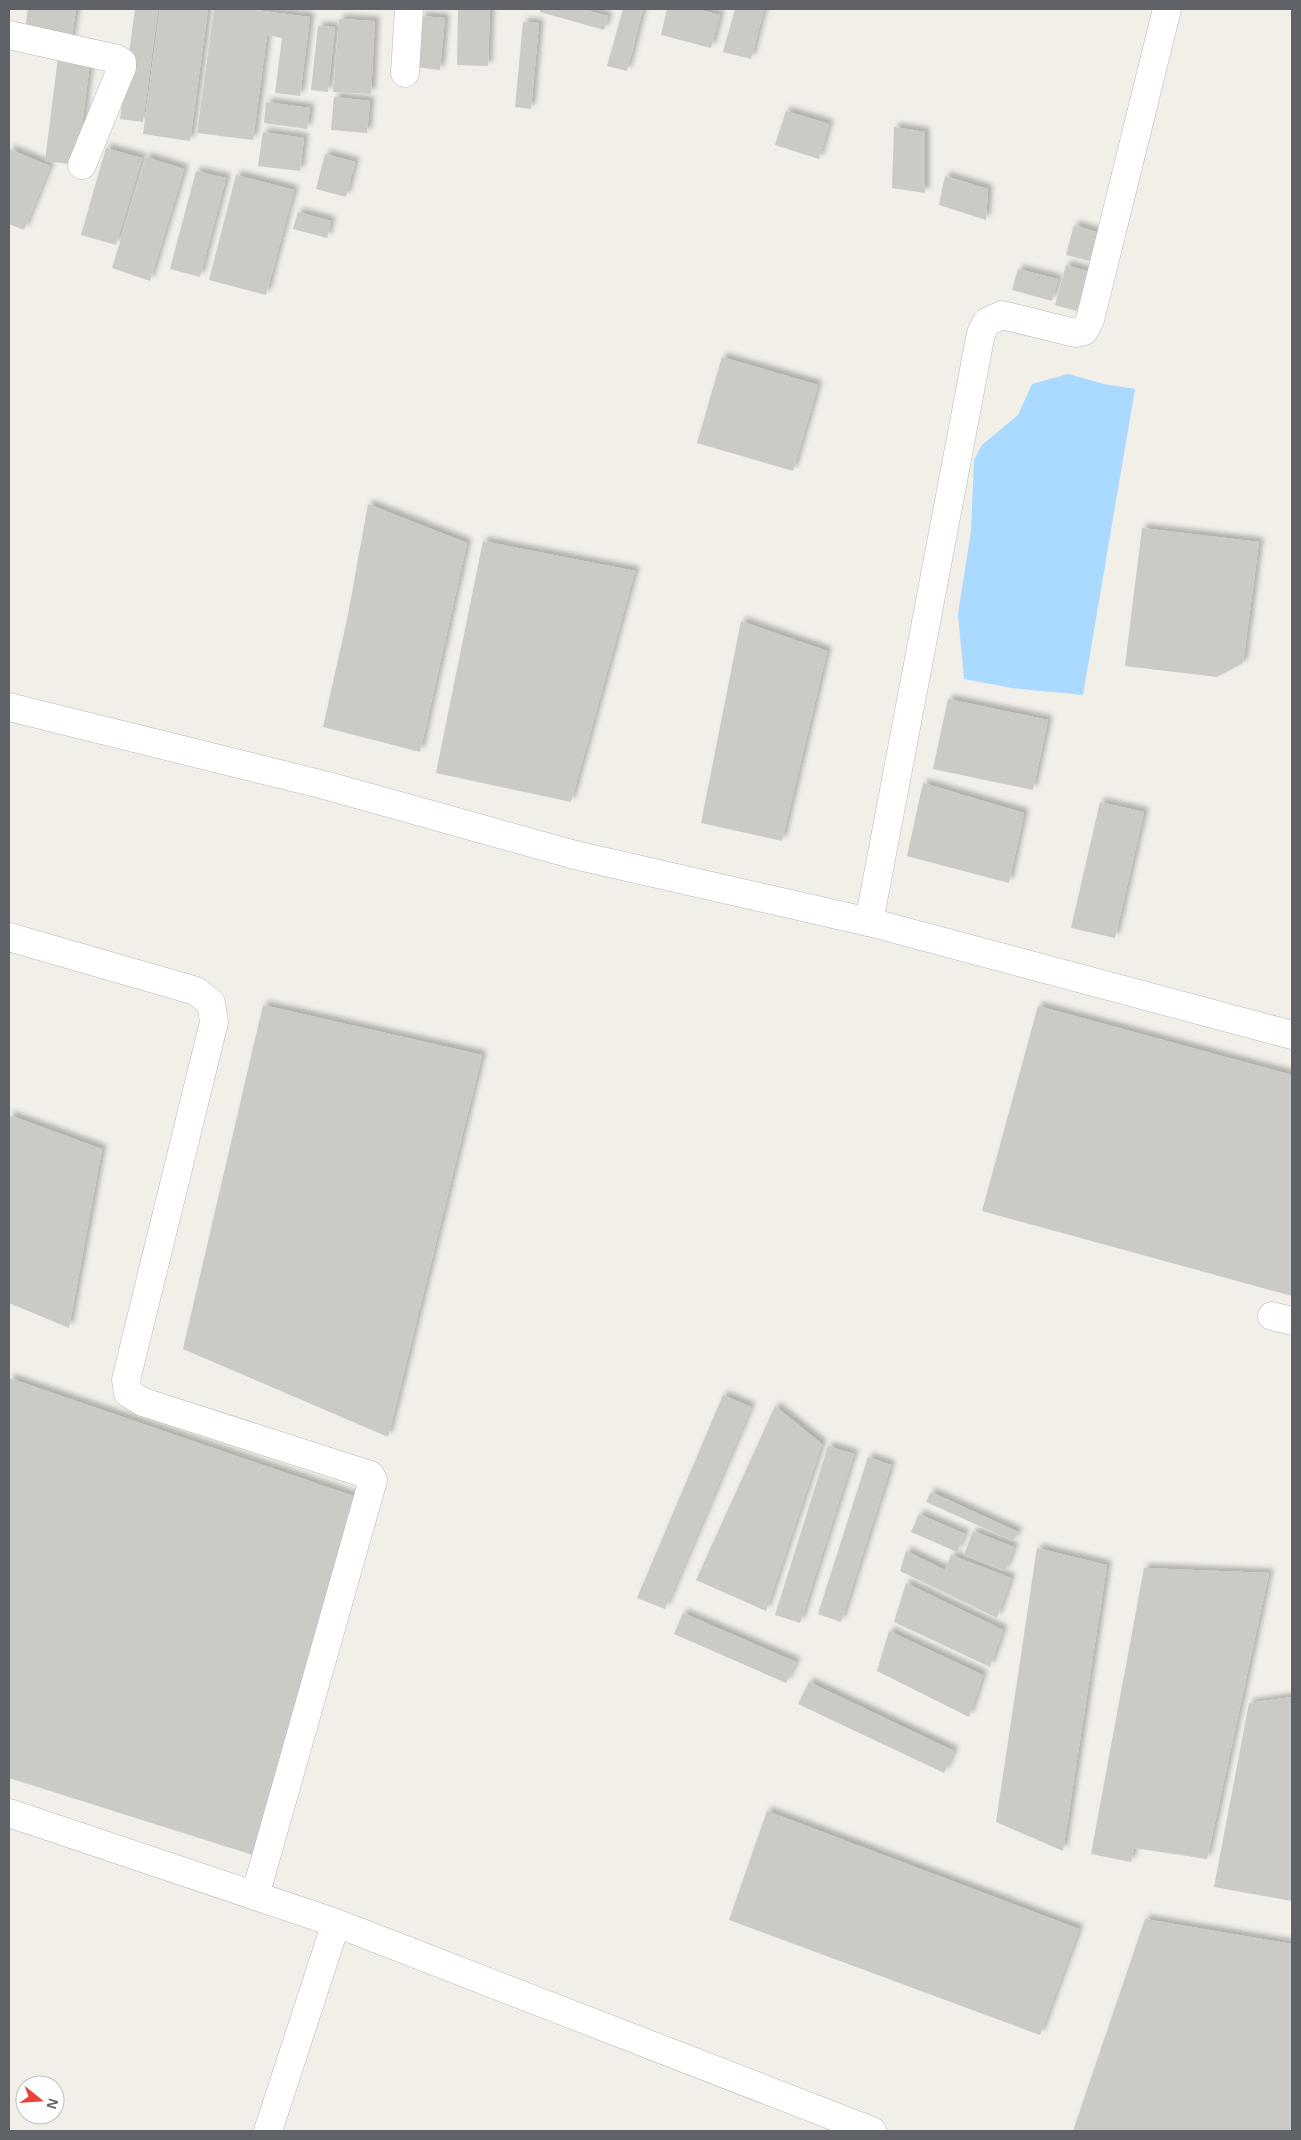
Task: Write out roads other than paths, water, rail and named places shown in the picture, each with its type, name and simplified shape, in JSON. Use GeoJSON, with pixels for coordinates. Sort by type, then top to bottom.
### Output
{"type":"FeatureCollection","features":[{"type":"Feature","properties":{"kind":"street"},"geometry":{"type":"LineString","coordinates":[[405,73],[409,9]]}},
{"type":"Feature","properties":{"kind":"street"},"geometry":{"type":"LineString","coordinates":[[869,922],[980,333],[987,322],[1002,315],[1074,333],[1084,331],[1090,320],[1167,9]]}},
{"type":"Feature","properties":{"kind":"street"},"geometry":{"type":"LineString","coordinates":[[9,35],[117,59],[122,62],[122,67],[82,165]]}},
{"type":"Feature","properties":{"kind":"street"},"geometry":{"type":"LineString","coordinates":[[9,707],[328,786],[575,855],[869,922],[1292,1035]]}},
{"type":"Feature","properties":{"kind":"street"},"geometry":{"type":"LineString","coordinates":[[9,937],[196,991],[211,1003],[214,1022],[126,1380],[128,1393],[143,1402],[370,1475],[373,1480],[256,1896]]}},
{"type":"Feature","properties":{"kind":"street"},"geometry":{"type":"LineString","coordinates":[[9,1813],[336,1923],[872,2131]]}},
{"type":"Feature","properties":{"kind":"street"},"geometry":{"type":"LineString","coordinates":[[268,2131],[336,1923]]}},
{"type":"Feature","properties":{"kind":"water"},"geometry":{"type":"Polygon","coordinates":[[[1068,374],[1104,384],[1135,389],[1083,695],[1012,688],[964,679],[958,614],[971,531],[974,460],[982,445],[1018,415],[1032,384],[1068,374]]]}}]}
